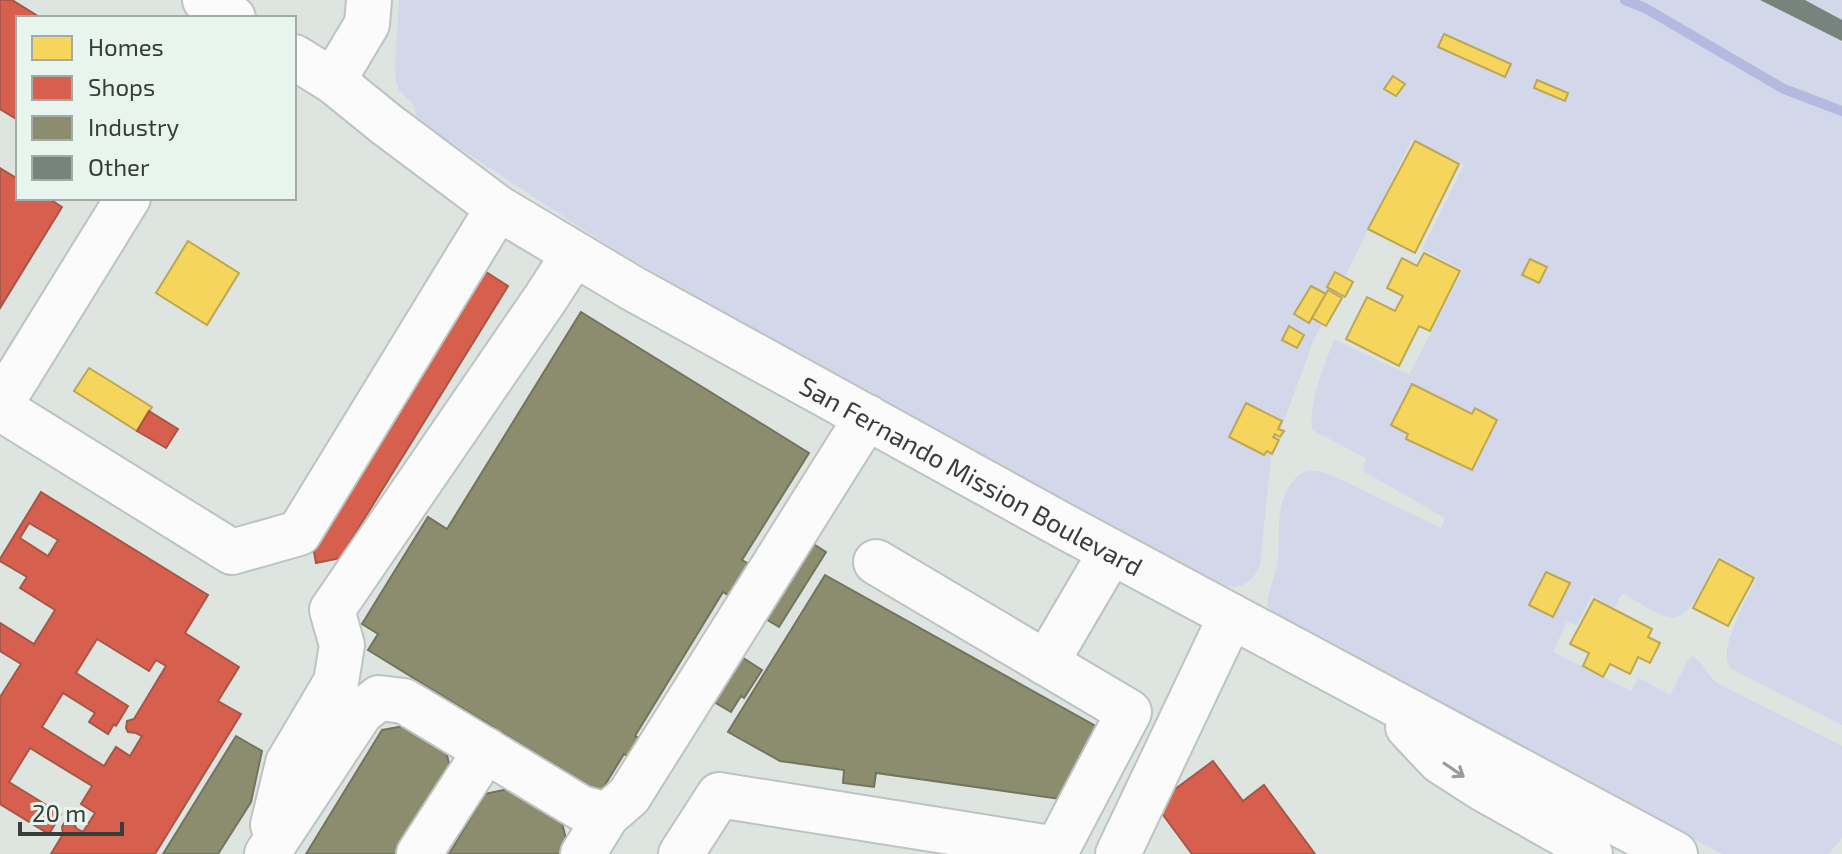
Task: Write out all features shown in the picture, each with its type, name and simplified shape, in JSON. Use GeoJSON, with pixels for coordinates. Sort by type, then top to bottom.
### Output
{"type":"FeatureCollection","features":[{"type":"Feature","properties":{"kind":"main road"},"geometry":{"type":"LineString","coordinates":[[205,0],[230,16]]}},
{"type":"Feature","properties":{"kind":"main road"},"geometry":{"type":"LineString","coordinates":[[333,81],[367,24],[369,0]]}},
{"type":"Feature","properties":{"kind":"main road","name":"San Fernando Mission Boulevard"},"geometry":{"type":"LineString","coordinates":[[296,58],[333,81],[498,208],[574,254],[1111,552],[1675,854]]}},
{"type":"Feature","properties":{"kind":"main road"},"geometry":{"type":"LineString","coordinates":[[127,200],[0,407],[232,552],[299,533],[498,208]]}},
{"type":"Feature","properties":{"kind":"main road"},"geometry":{"type":"LineString","coordinates":[[266,854],[288,763],[336,682],[342,645],[332,610],[574,254]]}},
{"type":"Feature","properties":{"kind":"main road"},"geometry":{"type":"LineString","coordinates":[[583,854],[607,815],[629,796],[867,417]]}},
{"type":"Feature","properties":{"kind":"main road"},"geometry":{"type":"LineString","coordinates":[[1046,663],[1111,552]]}},
{"type":"Feature","properties":{"kind":"main road"},"geometry":{"type":"LineString","coordinates":[[681,854],[719,795],[1057,849],[1129,712],[876,562]]}},
{"type":"Feature","properties":{"kind":"main road"},"geometry":{"type":"LineString","coordinates":[[1118,854],[1231,616]]}},
{"type":"Feature","properties":{"kind":"main road"},"geometry":{"type":"LineString","coordinates":[[1380,696],[1440,761],[1576,841],[1590,854]]}},
{"type":"Feature","properties":{"kind":"main road"},"geometry":{"type":"LineString","coordinates":[[266,854],[361,712],[379,698],[404,701],[581,808],[607,815]]}},
{"type":"Feature","properties":{"kind":"main road"},"geometry":{"type":"LineString","coordinates":[[419,854],[486,750]]}},
{"type":"Feature","properties":{"kind":"shaded area"},"geometry":{"type":"Polygon","coordinates":[[[399,0],[1842,0],[1842,725],[1730,667],[1728,644],[1757,577],[1718,556],[1699,595],[1677,617],[1651,610],[1622,593],[1615,608],[1592,595],[1577,625],[1567,622],[1553,652],[1631,691],[1639,678],[1670,695],[1692,656],[1717,683],[1842,746],[1842,838],[1828,854],[1722,854],[1274,614],[1267,606],[1277,564],[1282,503],[1291,484],[1303,473],[1329,474],[1441,528],[1445,518],[1363,471],[1366,458],[1312,430],[1312,418],[1318,384],[1334,339],[1409,375],[1463,270],[1422,249],[1464,165],[1412,139],[1312,344],[1271,457],[1260,565],[1245,584],[1233,587],[1221,584],[746,327],[598,239],[432,130],[416,115],[414,105],[399,90],[396,82],[399,0]]]}},
{"type":"Feature","properties":{"kind":"building: Homes"},"geometry":{"type":"Polygon","coordinates":[[[1444,34],[1511,64],[1505,77],[1438,47],[1444,34]]]}},
{"type":"Feature","properties":{"kind":"building: Homes"},"geometry":{"type":"Polygon","coordinates":[[[1393,76],[1405,84],[1396,96],[1384,89],[1393,76]]]}},
{"type":"Feature","properties":{"kind":"building: Homes"},"geometry":{"type":"Polygon","coordinates":[[[1537,80],[1568,93],[1565,101],[1534,88],[1537,80]]]}},
{"type":"Feature","properties":{"kind":"building: Homes"},"geometry":{"type":"Polygon","coordinates":[[[1415,141],[1459,164],[1415,253],[1368,229],[1415,141]]]}},
{"type":"Feature","properties":{"kind":"building: Homes"},"geometry":{"type":"Polygon","coordinates":[[[188,241],[239,273],[207,325],[156,293],[188,241]]]}},
{"type":"Feature","properties":{"kind":"building: Homes"},"geometry":{"type":"Polygon","coordinates":[[[1424,253],[1460,271],[1430,331],[1419,326],[1399,366],[1346,339],[1367,297],[1395,311],[1403,296],[1387,288],[1402,258],[1417,266],[1424,253]]]}},
{"type":"Feature","properties":{"kind":"building: Homes"},"geometry":{"type":"Polygon","coordinates":[[[1530,259],[1547,267],[1539,283],[1522,275],[1530,259]]]}},
{"type":"Feature","properties":{"kind":"building: Homes"},"geometry":{"type":"Polygon","coordinates":[[[1335,272],[1353,282],[1345,297],[1327,287],[1335,272]]]}},
{"type":"Feature","properties":{"kind":"building: Homes"},"geometry":{"type":"Polygon","coordinates":[[[1311,286],[1326,294],[1309,323],[1294,314],[1311,286]]]}},
{"type":"Feature","properties":{"kind":"building: Homes"},"geometry":{"type":"Polygon","coordinates":[[[1328,290],[1342,298],[1326,326],[1312,318],[1328,290]]]}},
{"type":"Feature","properties":{"kind":"building: Homes"},"geometry":{"type":"Polygon","coordinates":[[[1289,326],[1304,335],[1297,348],[1282,340],[1289,326]]]}},
{"type":"Feature","properties":{"kind":"building: Homes"},"geometry":{"type":"Polygon","coordinates":[[[89,368],[152,407],[137,431],[74,391],[89,368]]]}},
{"type":"Feature","properties":{"kind":"building: Homes"},"geometry":{"type":"Polygon","coordinates":[[[1412,384],[1472,414],[1475,408],[1497,420],[1472,470],[1406,439],[1408,434],[1391,425],[1412,384]]]}},
{"type":"Feature","properties":{"kind":"building: Homes"},"geometry":{"type":"Polygon","coordinates":[[[1246,403],[1282,421],[1278,429],[1284,431],[1280,437],[1275,434],[1273,437],[1279,440],[1272,454],[1267,451],[1264,455],[1229,437],[1246,403]]]}},
{"type":"Feature","properties":{"kind":"building: Homes"},"geometry":{"type":"Polygon","coordinates":[[[1719,559],[1754,578],[1728,626],[1693,608],[1719,559]]]}},
{"type":"Feature","properties":{"kind":"building: Homes"},"geometry":{"type":"Polygon","coordinates":[[[1546,572],[1570,583],[1553,617],[1529,605],[1546,572]]]}},
{"type":"Feature","properties":{"kind":"building: Homes"},"geometry":{"type":"Polygon","coordinates":[[[1594,599],[1652,629],[1648,637],[1660,643],[1650,663],[1638,657],[1630,674],[1610,664],[1603,677],[1583,666],[1589,653],[1570,644],[1594,599]]]}},
{"type":"Feature","properties":{"kind":"building: Shops"},"geometry":{"type":"Polygon","coordinates":[[[0,0],[12,0],[38,16],[16,16],[16,119],[0,109],[0,0]]]}},
{"type":"Feature","properties":{"kind":"building: Shops"},"geometry":{"type":"Polygon","coordinates":[[[0,168],[16,178],[16,200],[51,200],[62,207],[0,308],[0,168]]]}},
{"type":"Feature","properties":{"kind":"building: Shops"},"geometry":{"type":"Polygon","coordinates":[[[483,270],[508,286],[340,558],[316,563],[313,546],[483,270]]]}},
{"type":"Feature","properties":{"kind":"building: Shops"},"geometry":{"type":"Polygon","coordinates":[[[149,411],[178,429],[166,448],[137,431],[149,411]]]}},
{"type":"Feature","properties":{"kind":"building: Shops"},"geometry":{"type":"Polygon","coordinates":[[[41,492],[208,595],[185,633],[239,667],[218,701],[241,714],[155,854],[51,854],[63,834],[65,822],[72,821],[83,832],[95,813],[81,804],[92,786],[30,748],[9,782],[61,814],[49,834],[0,804],[0,697],[21,664],[0,651],[0,623],[34,644],[55,610],[20,588],[27,577],[0,559],[41,492]],[[29,523],[20,538],[48,556],[58,540],[29,523]],[[97,639],[76,673],[128,706],[116,726],[114,724],[108,734],[89,722],[95,713],[63,693],[42,727],[104,766],[116,747],[130,756],[142,736],[128,732],[127,721],[134,719],[166,666],[156,660],[149,671],[97,639]]]}},
{"type":"Feature","properties":{"kind":"building: Shops"},"geometry":{"type":"Polygon","coordinates":[[[1213,761],[1243,801],[1264,785],[1315,854],[1192,854],[1155,804],[1213,761]]]}},
{"type":"Feature","properties":{"kind":"building: Industry"},"geometry":{"type":"Polygon","coordinates":[[[581,312],[809,453],[742,560],[751,565],[731,597],[723,592],[635,736],[646,742],[635,761],[624,754],[600,793],[368,650],[378,634],[362,624],[428,517],[447,529],[581,312]]]}},
{"type":"Feature","properties":{"kind":"building: Industry"},"geometry":{"type":"Polygon","coordinates":[[[804,538],[826,552],[779,627],[757,614],[804,538]]]}},
{"type":"Feature","properties":{"kind":"building: Industry"},"geometry":{"type":"Polygon","coordinates":[[[825,575],[1099,728],[1060,799],[876,773],[874,787],[843,783],[844,770],[780,761],[728,732],[825,575]]]}},
{"type":"Feature","properties":{"kind":"building: Industry"},"geometry":{"type":"Polygon","coordinates":[[[737,654],[762,670],[731,712],[714,702],[725,686],[719,682],[737,654]]]}},
{"type":"Feature","properties":{"kind":"building: Industry"},"geometry":{"type":"Polygon","coordinates":[[[404,726],[446,751],[451,772],[399,854],[306,854],[382,730],[404,726]]]}},
{"type":"Feature","properties":{"kind":"building: Industry"},"geometry":{"type":"Polygon","coordinates":[[[236,736],[262,751],[251,802],[218,854],[163,854],[236,736]]]}},
{"type":"Feature","properties":{"kind":"building: Industry"},"geometry":{"type":"Polygon","coordinates":[[[508,789],[562,823],[567,843],[560,854],[449,854],[485,794],[508,789]]]}},
{"type":"Feature","properties":{"kind":"building: Other"},"geometry":{"type":"Polygon","coordinates":[[[1760,0],[1805,0],[1842,20],[1842,41],[1760,0]]]}},
{"type":"Feature","properties":{"kind":"waterway"},"geometry":{"type":"LineString","coordinates":[[1625,0],[1645,8],[1784,89],[1842,111]]}}]}
